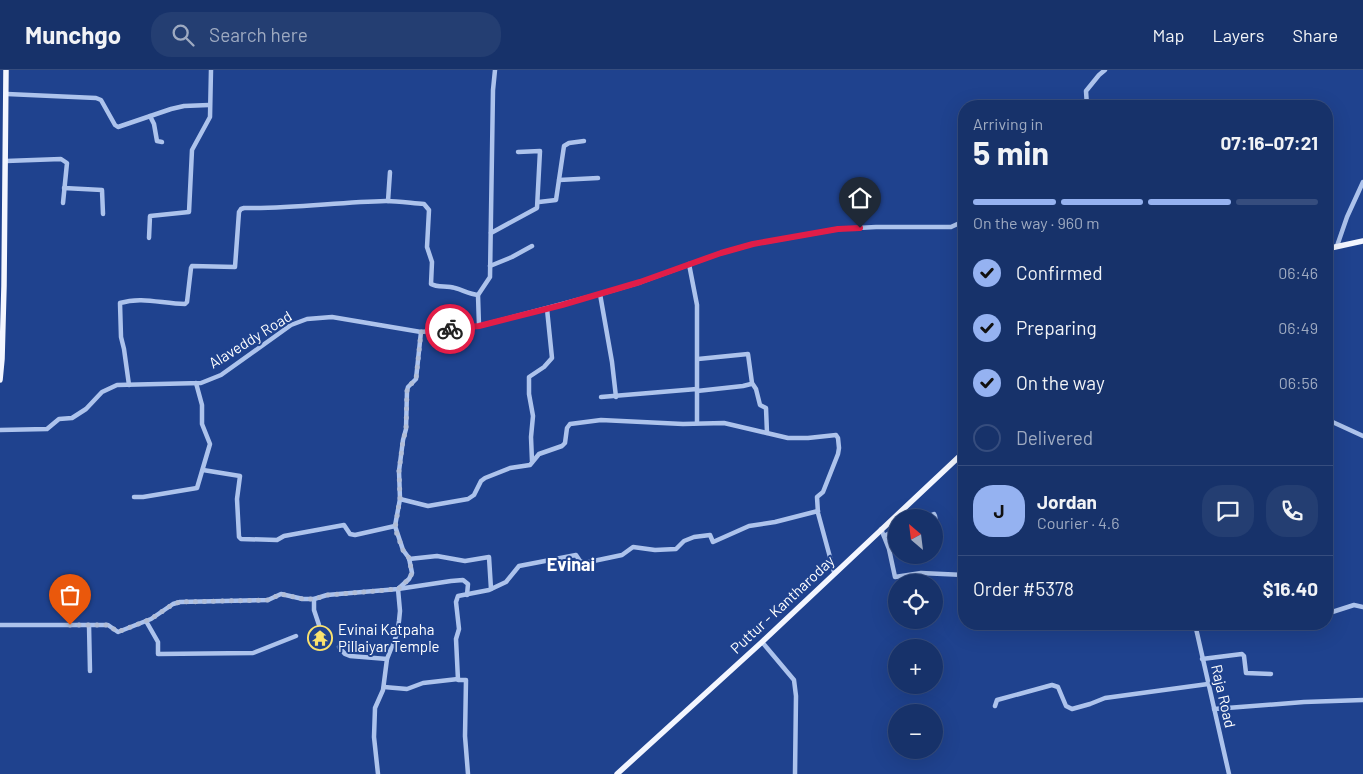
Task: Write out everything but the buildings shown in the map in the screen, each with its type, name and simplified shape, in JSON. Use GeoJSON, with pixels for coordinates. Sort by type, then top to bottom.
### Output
{"type":"FeatureCollection","features":[{"type":"Feature","properties":{"kind":"main road"},"geometry":{"type":"LineString","coordinates":[[0,380],[6,161],[6,70]]}},
{"type":"Feature","properties":{"kind":"main road"},"geometry":{"type":"LineString","coordinates":[[1333,247],[1363,241]]}},
{"type":"Feature","properties":{"kind":"main road","name":"Puttur - Kantharoday"},"geometry":{"type":"LineString","coordinates":[[617,774],[762,642],[834,572],[958,457]]}},
{"type":"Feature","properties":{"kind":"street"},"geometry":{"type":"LineString","coordinates":[[150,238],[150,216],[189,212],[192,150],[208,122],[211,70]]}},
{"type":"Feature","properties":{"kind":"street"},"geometry":{"type":"LineString","coordinates":[[479,326],[478,295],[490,277],[493,90],[495,70]]}},
{"type":"Feature","properties":{"kind":"street"},"geometry":{"type":"LineString","coordinates":[[1087,100],[1086,92],[1105,70]]}},
{"type":"Feature","properties":{"kind":"street"},"geometry":{"type":"LineString","coordinates":[[7,94],[96,98],[101,100],[118,127],[184,106],[209,105]]}},
{"type":"Feature","properties":{"kind":"street"},"geometry":{"type":"LineString","coordinates":[[150,116],[154,124],[156,141],[162,142]]}},
{"type":"Feature","properties":{"kind":"street"},"geometry":{"type":"LineString","coordinates":[[538,202],[556,200],[564,146],[569,143],[584,141]]}},
{"type":"Feature","properties":{"kind":"street"},"geometry":{"type":"LineString","coordinates":[[491,233],[537,208],[540,151],[518,152]]}},
{"type":"Feature","properties":{"kind":"street"},"geometry":{"type":"LineString","coordinates":[[6,161],[64,160],[67,163],[63,204]]}},
{"type":"Feature","properties":{"kind":"street"},"geometry":{"type":"LineString","coordinates":[[388,201],[390,172]]}},
{"type":"Feature","properties":{"kind":"street"},"geometry":{"type":"LineString","coordinates":[[559,180],[598,178]]}},
{"type":"Feature","properties":{"kind":"street"},"geometry":{"type":"LineString","coordinates":[[1337,246],[1347,217],[1363,182]]}},
{"type":"Feature","properties":{"kind":"street"},"geometry":{"type":"LineString","coordinates":[[64,188],[102,190],[103,214]]}},
{"type":"Feature","properties":{"kind":"street"},"geometry":{"type":"LineString","coordinates":[[129,385],[121,337],[120,303],[153,300],[185,304],[188,302],[192,266],[235,267],[239,212],[241,209],[388,201],[424,204],[429,210],[427,247],[432,262],[431,284],[455,288],[478,295]]}},
{"type":"Feature","properties":{"kind":"street","name":"Alaveddy Road"},"geometry":{"type":"LineString","coordinates":[[0,430],[47,430],[59,419],[72,418],[86,409],[102,392],[117,385],[200,384],[221,375],[291,325],[307,319],[332,317],[421,332],[479,326],[600,294],[753,244],[838,229],[951,227],[958,224]]}},
{"type":"Feature","properties":{"kind":"street"},"geometry":{"type":"LineString","coordinates":[[490,266],[532,246]]}},
{"type":"Feature","properties":{"kind":"street"},"geometry":{"type":"LineString","coordinates":[[689,264],[698,305],[698,423]]}},
{"type":"Feature","properties":{"kind":"street"},"geometry":{"type":"LineString","coordinates":[[600,294],[616,397]]}},
{"type":"Feature","properties":{"kind":"street"},"geometry":{"type":"LineString","coordinates":[[532,463],[531,437],[533,416],[529,394],[529,377],[552,358],[547,309]]}},
{"type":"Feature","properties":{"kind":"street"},"geometry":{"type":"LineString","coordinates":[[378,774],[374,738],[375,708],[384,686],[387,659],[397,634],[399,621],[398,589],[412,573],[410,559],[403,550],[395,526],[400,498],[399,471],[406,430],[407,391],[408,387],[416,379],[421,332]]}},
{"type":"Feature","properties":{"kind":"street"},"geometry":{"type":"LineString","coordinates":[[698,359],[748,354],[752,383],[756,389],[760,405],[766,408],[767,433]]}},
{"type":"Feature","properties":{"kind":"street"},"geometry":{"type":"LineString","coordinates":[[134,497],[143,498],[197,488],[210,444],[202,424],[202,404],[196,384]]}},
{"type":"Feature","properties":{"kind":"street"},"geometry":{"type":"LineString","coordinates":[[601,398],[751,384]]}},
{"type":"Feature","properties":{"kind":"street"},"geometry":{"type":"LineString","coordinates":[[400,498],[428,506],[460,502],[474,495],[481,481],[485,478],[510,468],[532,463],[539,454],[565,444],[567,428],[570,424],[578,422],[601,420],[724,424],[788,438],[836,435],[838,438],[838,454],[823,492],[817,497],[818,511],[834,572]]}},
{"type":"Feature","properties":{"kind":"street"},"geometry":{"type":"LineString","coordinates":[[1333,423],[1363,436]]}},
{"type":"Feature","properties":{"kind":"street"},"geometry":{"type":"LineString","coordinates":[[202,470],[240,476],[237,499],[237,527],[241,539],[277,540],[284,536],[344,525],[350,534],[355,535],[395,526]]}},
{"type":"Feature","properties":{"kind":"street"},"geometry":{"type":"LineString","coordinates":[[458,679],[456,602],[458,596],[491,589],[506,582],[518,566],[570,555],[576,555],[584,564],[622,555],[633,547],[655,550],[676,549],[684,541],[694,537],[710,535],[713,542],[749,526],[775,522],[818,511]]}},
{"type":"Feature","properties":{"kind":"street"},"geometry":{"type":"LineString","coordinates":[[881,528],[889,549],[896,577],[921,573],[958,575]]}},
{"type":"Feature","properties":{"kind":"street"},"geometry":{"type":"LineString","coordinates":[[884,536],[888,534]]}},
{"type":"Feature","properties":{"kind":"street"},"geometry":{"type":"LineString","coordinates":[[410,559],[437,556],[465,561],[489,557],[491,589]]}},
{"type":"Feature","properties":{"kind":"street"},"geometry":{"type":"LineString","coordinates":[[0,625],[108,625],[118,632],[146,621],[173,604],[180,602],[268,600],[281,594],[303,599],[314,599],[327,595],[398,589],[451,580],[463,580],[468,584],[467,594]]}},
{"type":"Feature","properties":{"kind":"street"},"geometry":{"type":"LineString","coordinates":[[314,599],[314,610],[319,625]]}},
{"type":"Feature","properties":{"kind":"street"},"geometry":{"type":"LineString","coordinates":[[1333,612],[1354,605],[1363,607]]}},
{"type":"Feature","properties":{"kind":"street"},"geometry":{"type":"LineString","coordinates":[[146,621],[158,642],[158,654],[253,653],[296,636]]}},
{"type":"Feature","properties":{"kind":"street"},"geometry":{"type":"LineString","coordinates":[[89,625],[90,671]]}},
{"type":"Feature","properties":{"kind":"street","name":"Raja Road"},"geometry":{"type":"LineString","coordinates":[[1196,630],[1228,774]]}},
{"type":"Feature","properties":{"kind":"street"},"geometry":{"type":"LineString","coordinates":[[762,642],[794,680],[796,696],[795,774]]}},
{"type":"Feature","properties":{"kind":"street"},"geometry":{"type":"LineString","coordinates":[[339,647],[345,654],[350,656],[387,659]]}},
{"type":"Feature","properties":{"kind":"street"},"geometry":{"type":"LineString","coordinates":[[1202,659],[1242,654],[1244,656],[1246,673],[1271,674]]}},
{"type":"Feature","properties":{"kind":"street"},"geometry":{"type":"LineString","coordinates":[[384,686],[399,690],[423,683],[458,679],[466,680],[465,736],[468,774]]}},
{"type":"Feature","properties":{"kind":"street"},"geometry":{"type":"LineString","coordinates":[[995,706],[997,700],[1052,686],[1057,686],[1066,706],[1072,709],[1104,698],[1208,684]]}},
{"type":"Feature","properties":{"kind":"street"},"geometry":{"type":"LineString","coordinates":[[1214,709],[1304,702],[1363,700]]}},
{"type":"Feature","properties":{"kind":"way so far"},"geometry":{"type":"LineString","coordinates":[[70,625],[108,625],[118,632],[151,619],[173,604],[180,602],[268,600],[281,594],[303,599],[314,599],[327,595],[398,589],[409,579],[412,573],[409,558],[403,550],[395,529],[400,498],[399,471],[406,430],[407,391],[410,384],[416,379],[421,332],[450,329]]}},
{"type":"Feature","properties":{"kind":"place","name":"Evinai Katpaha Pillaiyar Temple"},"geometry":{"type":"Point","coordinates":[320,638]}},
{"type":"Feature","properties":{"kind":"district","name":"Evinai"},"geometry":{"type":"Point","coordinates":[571,564]}},
{"type":"Feature","properties":{"kind":"route"},"geometry":{"type":"LineString","coordinates":[[450,329],[479,326],[562,305],[640,282],[721,253],[753,244],[838,229],[860,228]]}}]}
